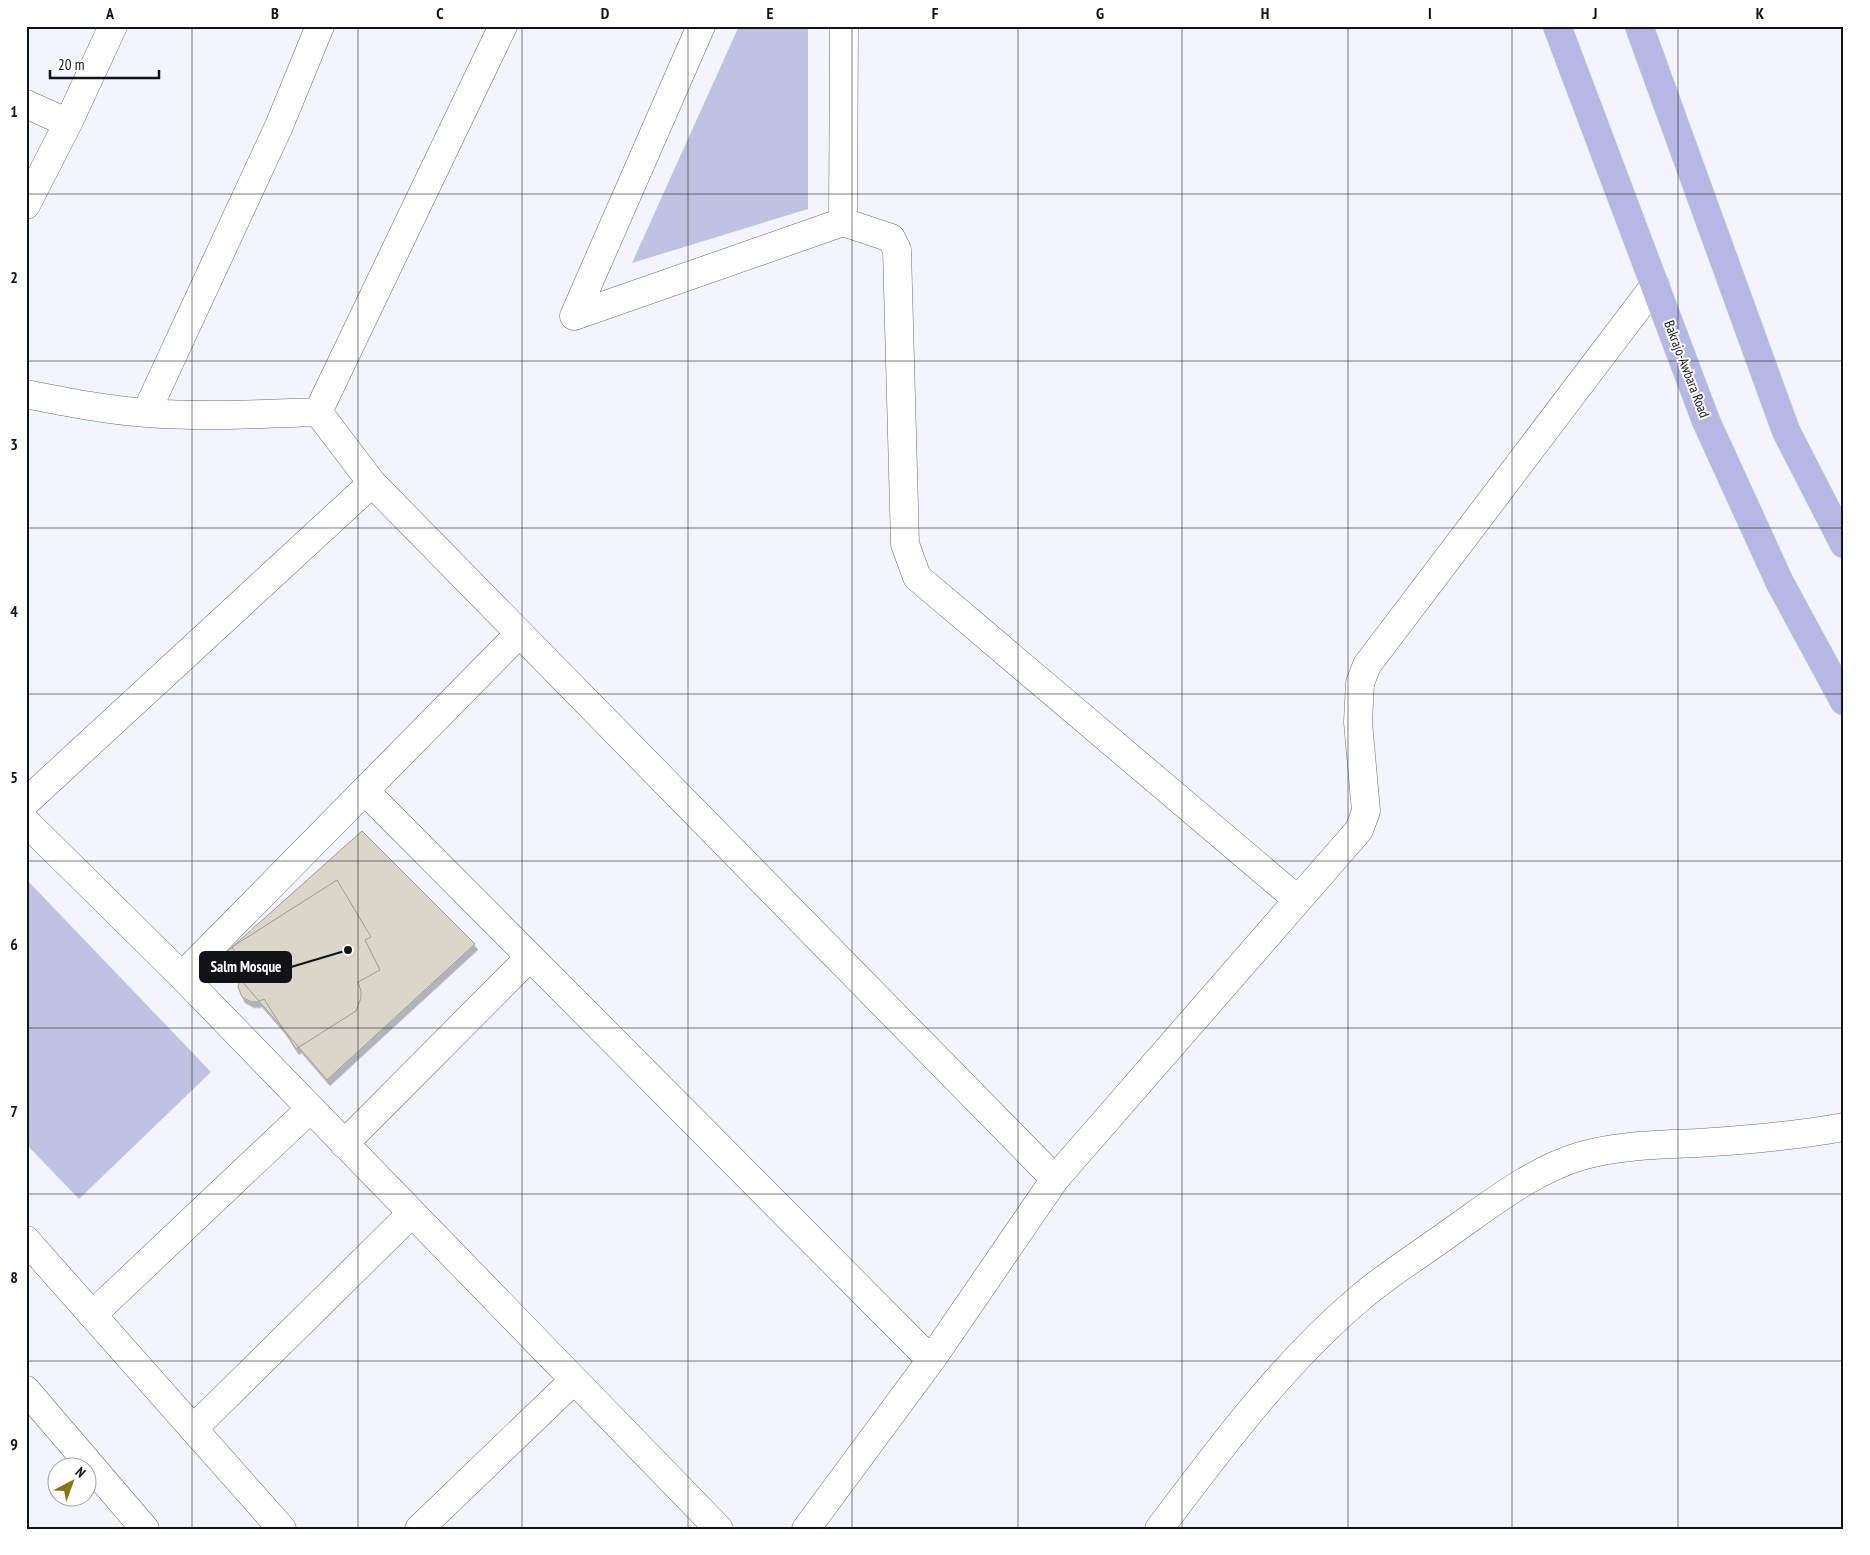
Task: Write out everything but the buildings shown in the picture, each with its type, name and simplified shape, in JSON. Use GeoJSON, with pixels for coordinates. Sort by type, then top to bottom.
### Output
{"type":"FeatureCollection","features":[{"type":"Feature","properties":{"kind":"main road","name":"Bakrajo-Awbara Road"},"geometry":{"type":"LineString","coordinates":[[1557,26],[1706,421],[1772,565],[1844,701]]}},
{"type":"Feature","properties":{"kind":"main road"},"geometry":{"type":"LineString","coordinates":[[1639,26],[1786,431],[1844,544]]}},
{"type":"Feature","properties":{"kind":"street"},"geometry":{"type":"LineString","coordinates":[[26,205],[68,124],[113,26]]}},
{"type":"Feature","properties":{"kind":"street"},"geometry":{"type":"LineString","coordinates":[[146,412],[279,126],[320,26]]}},
{"type":"Feature","properties":{"kind":"street"},"geometry":{"type":"LineString","coordinates":[[318,412],[503,26]]}},
{"type":"Feature","properties":{"kind":"street"},"geometry":{"type":"LineString","coordinates":[[701,26],[574,316],[843,222],[891,238],[897,250],[905,544],[917,577],[1298,900]]}},
{"type":"Feature","properties":{"kind":"street"},"geometry":{"type":"LineString","coordinates":[[843,222],[844,26]]}},
{"type":"Feature","properties":{"kind":"street"},"geometry":{"type":"LineString","coordinates":[[26,104],[68,124]]}},
{"type":"Feature","properties":{"kind":"street"},"geometry":{"type":"LineString","coordinates":[[806,1529],[931,1360],[1054,1179],[1359,830],[1366,811],[1358,722],[1360,683],[1366,665],[1655,285]]}},
{"type":"Feature","properties":{"kind":"street"},"geometry":{"type":"LineString","coordinates":[[26,394],[76,404],[146,412],[198,415],[318,412]]}},
{"type":"Feature","properties":{"kind":"street"},"geometry":{"type":"LineString","coordinates":[[318,412],[372,483],[1054,1179]]}},
{"type":"Feature","properties":{"kind":"street"},"geometry":{"type":"LineString","coordinates":[[26,802],[372,483]]}},
{"type":"Feature","properties":{"kind":"street"},"geometry":{"type":"LineString","coordinates":[[182,976],[519,634]]}},
{"type":"Feature","properties":{"kind":"street"},"geometry":{"type":"LineString","coordinates":[[365,791],[931,1360]]}},
{"type":"Feature","properties":{"kind":"street"},"geometry":{"type":"LineString","coordinates":[[26,822],[182,976],[719,1529]]}},
{"type":"Feature","properties":{"kind":"street"},"geometry":{"type":"LineString","coordinates":[[344,1144],[530,957]]}},
{"type":"Feature","properties":{"kind":"street"},"geometry":{"type":"LineString","coordinates":[[92,1315],[310,1109]]}},
{"type":"Feature","properties":{"kind":"street"},"geometry":{"type":"LineString","coordinates":[[1159,1529],[1263,1394],[1293,1361],[1360,1298],[1509,1190],[1550,1167],[1582,1156],[1611,1150],[1644,1146],[1765,1139],[1844,1127]]}},
{"type":"Feature","properties":{"kind":"street"},"geometry":{"type":"LineString","coordinates":[[193,1429],[412,1213]]}},
{"type":"Feature","properties":{"kind":"street"},"geometry":{"type":"LineString","coordinates":[[26,1240],[282,1529]]}},
{"type":"Feature","properties":{"kind":"street"},"geometry":{"type":"LineString","coordinates":[[419,1529],[574,1380]]}},
{"type":"Feature","properties":{"kind":"street"},"geometry":{"type":"LineString","coordinates":[[26,1390],[145,1529]]}},
{"type":"Feature","properties":{"kind":"shaded area"},"geometry":{"type":"Polygon","coordinates":[[[739,26],[808,26],[808,209],[632,263],[739,26]]]}},
{"type":"Feature","properties":{"kind":"shaded area"},"geometry":{"type":"Polygon","coordinates":[[[26,879],[211,1072],[79,1199],[26,1144],[26,879]]]}},
{"type":"Feature","properties":{"kind":"place","name":"Salm Mosque"},"geometry":{"type":"Point","coordinates":[348,950]}}]}
